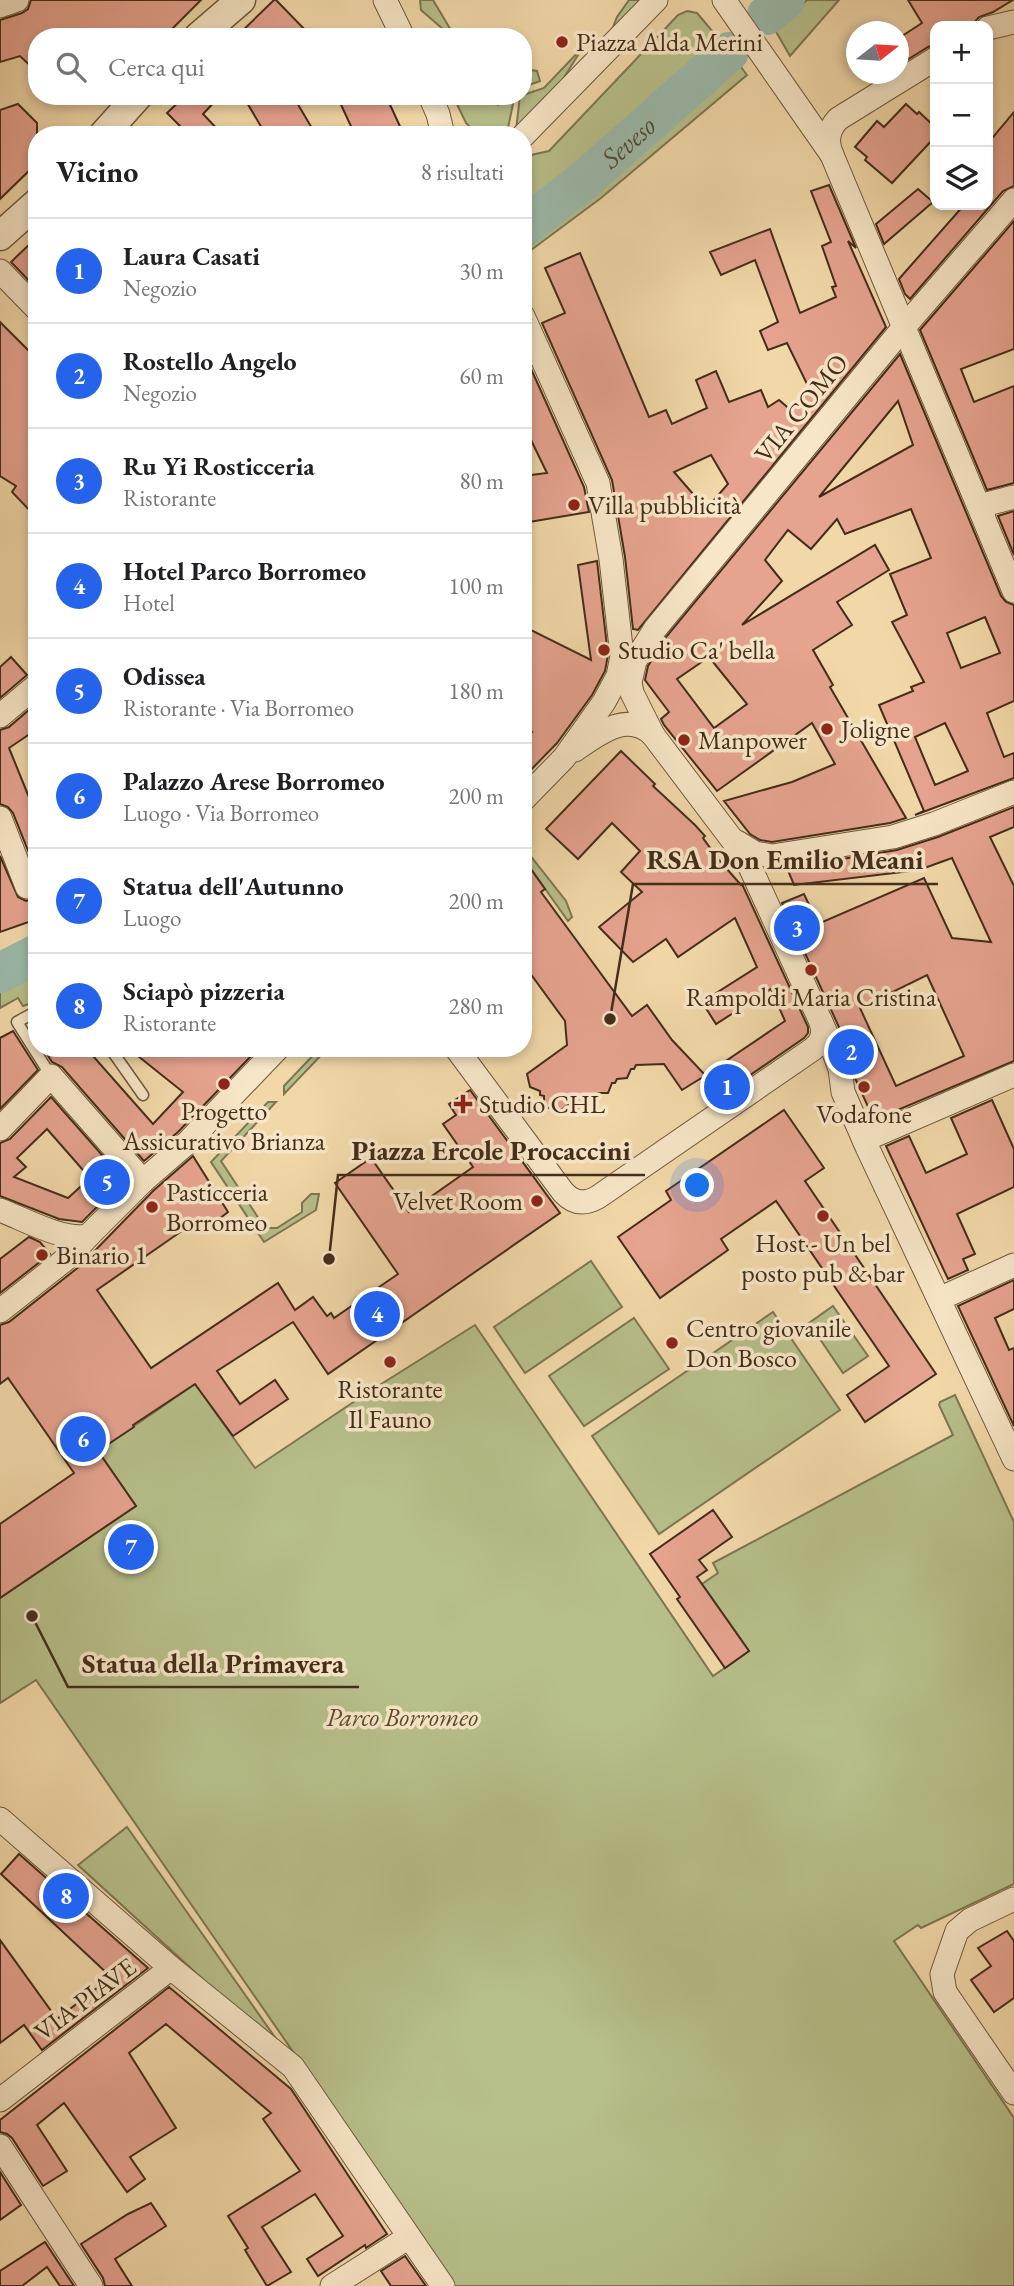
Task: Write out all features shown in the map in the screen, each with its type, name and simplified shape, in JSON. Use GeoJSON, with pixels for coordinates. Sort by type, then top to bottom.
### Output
{"type":"FeatureCollection","features":[{"type":"Feature","properties":{"kind":"street"},"geometry":{"type":"LineString","coordinates":[[0,6],[16,0]]}},
{"type":"Feature","properties":{"kind":"street"},"geometry":{"type":"LineString","coordinates":[[208,28],[241,0]]}},
{"type":"Feature","properties":{"kind":"street"},"geometry":{"type":"LineString","coordinates":[[532,127],[656,0]]}},
{"type":"Feature","properties":{"kind":"street"},"geometry":{"type":"LineString","coordinates":[[724,0],[832,155]]}},
{"type":"Feature","properties":{"kind":"street"},"geometry":{"type":"LineString","coordinates":[[388,4],[399,28]]}},
{"type":"Feature","properties":{"kind":"street"},"geometry":{"type":"LineString","coordinates":[[993,27],[1014,22]]}},
{"type":"Feature","properties":{"kind":"street"},"geometry":{"type":"LineString","coordinates":[[930,62],[845,114],[833,125],[828,142],[1014,591]]}},
{"type":"Feature","properties":{"kind":"street"},"geometry":{"type":"LineString","coordinates":[[797,103],[804,111],[814,115],[830,117],[845,114]]}},
{"type":"Feature","properties":{"kind":"street"},"geometry":{"type":"LineString","coordinates":[[111,126],[130,105]]}},
{"type":"Feature","properties":{"kind":"street","name":"VIA COMO"},"geometry":{"type":"LineString","coordinates":[[629,652],[654,629],[904,327],[1014,200]]}},
{"type":"Feature","properties":{"kind":"street"},"geometry":{"type":"LineString","coordinates":[[0,236],[28,211]]}},
{"type":"Feature","properties":{"kind":"street"},"geometry":{"type":"LineString","coordinates":[[0,271],[28,300]]}},
{"type":"Feature","properties":{"kind":"street"},"geometry":{"type":"LineString","coordinates":[[532,336],[598,483],[632,668],[631,688],[653,735],[730,835],[756,877],[838,1063],[843,1092]]}},
{"type":"Feature","properties":{"kind":"street"},"geometry":{"type":"LineString","coordinates":[[983,513],[987,504],[1014,497]]}},
{"type":"Feature","properties":{"kind":"street"},"geometry":{"type":"LineString","coordinates":[[532,791],[564,758],[604,702],[629,652]]}},
{"type":"Feature","properties":{"kind":"street"},"geometry":{"type":"LineString","coordinates":[[0,716],[28,693]]}},
{"type":"Feature","properties":{"kind":"street"},"geometry":{"type":"LineString","coordinates":[[564,758],[620,724],[636,724],[653,735]]}},
{"type":"Feature","properties":{"kind":"street"},"geometry":{"type":"LineString","coordinates":[[730,835],[744,848],[761,855],[829,848],[907,833],[1014,792]]}},
{"type":"Feature","properties":{"kind":"street"},"geometry":{"type":"LineString","coordinates":[[0,818],[27,887]]}},
{"type":"Feature","properties":{"kind":"street"},"geometry":{"type":"LineString","coordinates":[[463,1057],[563,1192],[579,1202],[593,1200],[820,1042],[823,1035],[821,1021]]}},
{"type":"Feature","properties":{"kind":"street"},"geometry":{"type":"LineString","coordinates":[[0,1311],[83,1243],[143,1181],[188,1142],[269,1057]]}},
{"type":"Feature","properties":{"kind":"street"},"geometry":{"type":"LineString","coordinates":[[188,1142],[220,1122],[283,1057]]}},
{"type":"Feature","properties":{"kind":"street"},"geometry":{"type":"LineString","coordinates":[[787,1066],[805,1062],[818,1066],[830,1073],[843,1092],[1014,1459]]}},
{"type":"Feature","properties":{"kind":"street"},"geometry":{"type":"LineString","coordinates":[[864,1140],[1014,1075]]}},
{"type":"Feature","properties":{"kind":"street"},"geometry":{"type":"LineString","coordinates":[[0,1129],[51,1076],[143,1181]]}},
{"type":"Feature","properties":{"kind":"street"},"geometry":{"type":"LineString","coordinates":[[0,1210],[55,1232],[74,1237],[88,1236]]}},
{"type":"Feature","properties":{"kind":"street"},"geometry":{"type":"LineString","coordinates":[[55,1232],[67,1258]]}},
{"type":"Feature","properties":{"kind":"street"},"geometry":{"type":"LineString","coordinates":[[939,1298],[1014,1265]]}},
{"type":"Feature","properties":{"kind":"street"},"geometry":{"type":"LineString","coordinates":[[0,1819],[171,1968],[293,2067],[443,2286]]}},
{"type":"Feature","properties":{"kind":"street"},"geometry":{"type":"LineString","coordinates":[[1014,1899],[963,1925],[954,1937],[942,1974],[945,1992],[1014,2093]]}},
{"type":"Feature","properties":{"kind":"street","name":"VIA PIAVE"},"geometry":{"type":"LineString","coordinates":[[0,2100],[171,1968]]}},
{"type":"Feature","properties":{"kind":"street"},"geometry":{"type":"LineString","coordinates":[[0,2146],[91,2286]]}},
{"type":"Feature","properties":{"kind":"street"},"geometry":{"type":"LineString","coordinates":[[332,2286],[410,2236]]}},
{"type":"Feature","properties":{"kind":"lane"},"geometry":{"type":"LineString","coordinates":[[28,1016],[17,1022],[28,1039]]}},
{"type":"Feature","properties":{"kind":"lane"},"geometry":{"type":"LineString","coordinates":[[39,1057],[51,1076]]}},
{"type":"Feature","properties":{"kind":"lane"},"geometry":{"type":"LineString","coordinates":[[116,1057],[143,1095]]}},
{"type":"Feature","properties":{"kind":"green space"},"geometry":{"type":"Polygon","coordinates":[[[420,0],[433,0],[450,28],[442,28],[421,10],[420,0]]]}},
{"type":"Feature","properties":{"kind":"green space"},"geometry":{"type":"Polygon","coordinates":[[[629,0],[642,0],[611,32],[617,17],[629,0]]]}},
{"type":"Feature","properties":{"kind":"green space"},"geometry":{"type":"Polygon","coordinates":[[[807,0],[839,0],[790,56],[775,30],[807,0]]]}},
{"type":"Feature","properties":{"kind":"green space"},"geometry":{"type":"Polygon","coordinates":[[[687,11],[697,13],[718,38],[583,164],[532,203],[532,155],[549,151],[678,15],[687,11]]]}},
{"type":"Feature","properties":{"kind":"green space"},"geometry":{"type":"Polygon","coordinates":[[[583,47],[560,84],[520,126],[516,126],[519,105],[532,105],[532,92],[544,88],[583,47]]]}},
{"type":"Feature","properties":{"kind":"green space"},"geometry":{"type":"Polygon","coordinates":[[[738,63],[747,75],[601,198],[532,249],[532,242],[656,131],[708,93],[738,63]]]}},
{"type":"Feature","properties":{"kind":"green space"},"geometry":{"type":"Polygon","coordinates":[[[532,70],[537,71],[540,81],[532,84],[532,70]]]}},
{"type":"Feature","properties":{"kind":"green space"},"geometry":{"type":"Polygon","coordinates":[[[457,105],[513,105],[508,126],[469,126],[457,105]]]}},
{"type":"Feature","properties":{"kind":"green space"},"geometry":{"type":"Polygon","coordinates":[[[532,858],[566,901],[572,917],[568,921],[532,870],[532,858]]]}},
{"type":"Feature","properties":{"kind":"green space"},"geometry":{"type":"Polygon","coordinates":[[[28,974],[28,1004],[23,1006],[18,998],[0,1008],[0,987],[28,974]]]}},
{"type":"Feature","properties":{"kind":"green space"},"geometry":{"type":"Polygon","coordinates":[[[311,1057],[319,1057],[284,1094],[284,1086],[311,1057]]]}},
{"type":"Feature","properties":{"kind":"green space"},"geometry":{"type":"Polygon","coordinates":[[[268,1102],[276,1102],[221,1161],[265,1228],[277,1228],[302,1212],[302,1203],[311,1194],[319,1194],[316,1210],[264,1242],[211,1162],[268,1102]]]}},
{"type":"Feature","properties":{"kind":"green space"},"geometry":{"type":"Polygon","coordinates":[[[591,1261],[622,1307],[525,1373],[494,1327],[591,1261]]]}},
{"type":"Feature","properties":{"kind":"green space"},"geometry":{"type":"Polygon","coordinates":[[[833,1306],[868,1356],[843,1373],[809,1323],[833,1306]]]}},
{"type":"Feature","properties":{"kind":"green space"},"geometry":{"type":"Polygon","coordinates":[[[773,1312],[840,1410],[659,1534],[592,1436],[773,1312]]]}},
{"type":"Feature","properties":{"kind":"green space"},"geometry":{"type":"Polygon","coordinates":[[[634,1318],[669,1369],[584,1426],[549,1376],[634,1318]]]}},
{"type":"Feature","properties":{"kind":"green space","name":"Parco Borromeo"},"geometry":{"type":"Polygon","coordinates":[[[475,1325],[713,1676],[749,1651],[702,1584],[718,1573],[713,1563],[953,1435],[939,1405],[955,1395],[1014,1522],[1014,1884],[921,1928],[918,1925],[894,1941],[1014,2118],[1014,2286],[455,2286],[36,1680],[0,1703],[0,1598],[136,1506],[98,1451],[195,1384],[255,1468],[475,1325]]]}},
{"type":"Feature","properties":{"kind":"green space"},"geometry":{"type":"Polygon","coordinates":[[[127,1827],[291,2060],[78,1865],[127,1827]]]}},
{"type":"Feature","properties":{"kind":"building"},"geometry":{"type":"Polygon","coordinates":[[[31,0],[201,0],[173,28],[28,28],[28,64],[20,56],[0,62],[0,20],[28,9],[31,0]]]}},
{"type":"Feature","properties":{"kind":"building"},"geometry":{"type":"Polygon","coordinates":[[[276,0],[303,28],[245,28],[276,0]]]}},
{"type":"Feature","properties":{"kind":"building"},"geometry":{"type":"Polygon","coordinates":[[[908,0],[1013,0],[975,21],[930,21],[930,46],[909,59],[909,31],[922,23],[908,0]]]}},
{"type":"Feature","properties":{"kind":"building"},"geometry":{"type":"Polygon","coordinates":[[[18,104],[37,126],[28,126],[28,172],[0,199],[0,110],[18,104]]]}},
{"type":"Feature","properties":{"kind":"building"},"geometry":{"type":"Polygon","coordinates":[[[906,104],[930,122],[930,142],[892,183],[865,160],[867,157],[855,147],[877,121],[884,127],[906,104]]]}},
{"type":"Feature","properties":{"kind":"building"},"geometry":{"type":"Polygon","coordinates":[[[175,105],[212,105],[203,114],[214,126],[180,126],[167,113],[175,105]]]}},
{"type":"Feature","properties":{"kind":"building"},"geometry":{"type":"Polygon","coordinates":[[[248,105],[298,105],[311,126],[261,126],[248,105]]]}},
{"type":"Feature","properties":{"kind":"building"},"geometry":{"type":"Polygon","coordinates":[[[341,105],[390,105],[400,126],[351,126],[341,105]]]}},
{"type":"Feature","properties":{"kind":"building"},"geometry":{"type":"Polygon","coordinates":[[[1014,112],[1014,186],[1003,191],[993,203],[993,147],[993,137],[1014,112]]]}},
{"type":"Feature","properties":{"kind":"building"},"geometry":{"type":"Polygon","coordinates":[[[829,185],[856,248],[848,241],[886,327],[638,630],[633,629],[625,557],[612,480],[542,323],[565,313],[545,268],[580,253],[649,417],[666,410],[672,424],[707,408],[696,380],[716,371],[729,402],[761,390],[768,407],[779,400],[792,411],[810,390],[787,343],[768,350],[760,331],[778,322],[755,260],[721,275],[710,252],[770,229],[800,313],[836,297],[832,287],[836,286],[822,246],[831,242],[811,191],[829,185]],[[711,455],[674,472],[706,509],[728,484],[711,455]]]}},
{"type":"Feature","properties":{"kind":"building"},"geometry":{"type":"Polygon","coordinates":[[[918,189],[930,199],[930,205],[884,244],[876,224],[918,189]]]}},
{"type":"Feature","properties":{"kind":"building"},"geometry":{"type":"Polygon","coordinates":[[[960,210],[987,210],[910,299],[899,279],[960,210]]]}},
{"type":"Feature","properties":{"kind":"building"},"geometry":{"type":"Polygon","coordinates":[[[1014,221],[1014,349],[961,369],[974,402],[1014,386],[1014,483],[987,490],[920,330],[1014,221]]]}},
{"type":"Feature","properties":{"kind":"building"},"geometry":{"type":"Polygon","coordinates":[[[28,246],[28,280],[11,262],[28,246]]]}},
{"type":"Feature","properties":{"kind":"building"},"geometry":{"type":"Polygon","coordinates":[[[0,322],[28,350],[28,509],[12,492],[16,486],[0,476],[0,322]]]}},
{"type":"Feature","properties":{"kind":"building"},"geometry":{"type":"Polygon","coordinates":[[[900,354],[1001,596],[1014,605],[1014,701],[987,713],[1004,757],[1014,753],[1014,778],[915,815],[924,811],[879,705],[913,691],[911,687],[924,682],[892,622],[907,615],[890,574],[931,558],[911,509],[845,534],[837,519],[811,549],[788,530],[765,560],[782,581],[742,625],[875,545],[889,570],[837,602],[852,625],[813,650],[833,685],[830,687],[906,818],[890,823],[772,842],[760,840],[750,834],[724,801],[792,782],[835,764],[812,723],[717,791],[664,725],[661,719],[669,712],[645,680],[648,666],[666,637],[900,354]],[[898,401],[819,497],[913,445],[898,401]],[[985,617],[947,633],[961,668],[1000,653],[985,617]],[[709,657],[677,679],[714,728],[747,704],[709,657]],[[945,723],[915,737],[935,785],[968,771],[945,723]]]}},
{"type":"Feature","properties":{"kind":"building"},"geometry":{"type":"Polygon","coordinates":[[[532,371],[584,487],[589,512],[532,522],[532,475],[547,473],[532,442],[532,371]]]}},
{"type":"Feature","properties":{"kind":"building"},"geometry":{"type":"Polygon","coordinates":[[[1014,511],[1014,555],[998,516],[1014,511]]]}},
{"type":"Feature","properties":{"kind":"building"},"geometry":{"type":"Polygon","coordinates":[[[597,561],[608,655],[605,671],[592,695],[557,743],[532,769],[532,630],[591,660],[578,565],[597,561]]]}},
{"type":"Feature","properties":{"kind":"building"},"geometry":{"type":"Polygon","coordinates":[[[11,657],[27,675],[0,698],[0,667],[11,657]]]}},
{"type":"Feature","properties":{"kind":"building"},"geometry":{"type":"Polygon","coordinates":[[[28,711],[28,735],[9,748],[28,795],[28,850],[13,813],[0,804],[0,730],[9,727],[28,711]]]}},
{"type":"Feature","properties":{"kind":"building"},"geometry":{"type":"Polygon","coordinates":[[[621,751],[655,784],[653,786],[695,825],[719,860],[742,884],[808,1027],[808,1033],[717,1098],[703,1077],[682,1090],[664,1064],[636,1065],[627,1078],[617,1079],[612,1083],[608,1093],[598,1093],[578,1108],[573,1101],[557,1113],[544,1106],[544,1096],[530,1087],[527,1074],[567,1045],[565,1021],[532,976],[532,871],[545,889],[541,892],[632,1016],[647,1005],[672,1040],[705,1075],[785,1021],[771,989],[716,1024],[702,1002],[757,967],[735,918],[678,957],[666,939],[633,962],[599,927],[642,892],[621,872],[640,851],[612,823],[578,859],[546,829],[621,751]]]}},
{"type":"Feature","properties":{"kind":"building"},"geometry":{"type":"Polygon","coordinates":[[[1014,807],[1014,827],[990,837],[1014,886],[1014,1061],[874,1120],[855,1078],[844,1038],[782,903],[804,894],[818,924],[924,878],[952,938],[991,942],[952,858],[919,870],[794,885],[787,868],[897,850],[1014,807]],[[927,975],[860,1008],[896,1086],[964,1056],[927,975]]]}},
{"type":"Feature","properties":{"kind":"building"},"geometry":{"type":"Polygon","coordinates":[[[0,856],[18,897],[28,900],[28,922],[0,932],[0,856]]]}},
{"type":"Feature","properties":{"kind":"building"},"geometry":{"type":"Polygon","coordinates":[[[13,1031],[38,1070],[0,1109],[0,1038],[13,1031]]]}},
{"type":"Feature","properties":{"kind":"building"},"geometry":{"type":"Polygon","coordinates":[[[49,1057],[94,1057],[153,1124],[183,1092],[139,1057],[250,1057],[178,1132],[144,1161],[62,1067],[49,1057]]]}},
{"type":"Feature","properties":{"kind":"building"},"geometry":{"type":"Polygon","coordinates":[[[470,1090],[560,1213],[328,1374],[293,1322],[217,1371],[240,1404],[275,1380],[288,1399],[233,1436],[195,1384],[133,1425],[134,1427],[98,1451],[136,1506],[0,1598],[0,1524],[74,1473],[8,1378],[0,1384],[0,1325],[9,1322],[80,1266],[153,1191],[193,1156],[228,1212],[215,1222],[211,1218],[203,1224],[199,1219],[97,1290],[151,1368],[278,1283],[295,1310],[313,1297],[327,1316],[331,1313],[334,1318],[398,1274],[335,1183],[371,1158],[409,1212],[473,1167],[443,1124],[456,1115],[449,1104],[470,1090]]]}},
{"type":"Feature","properties":{"kind":"building"},"geometry":{"type":"Polygon","coordinates":[[[51,1097],[124,1180],[82,1222],[59,1219],[0,1196],[0,1143],[10,1139],[51,1097]],[[47,1129],[17,1158],[26,1167],[14,1177],[68,1198],[90,1178],[47,1129]]]}},
{"type":"Feature","properties":{"kind":"building"},"geometry":{"type":"Polygon","coordinates":[[[992,1100],[1014,1149],[1014,1187],[957,1214],[975,1254],[963,1259],[968,1270],[948,1279],[886,1146],[909,1136],[926,1173],[967,1154],[951,1118],[992,1100]]]}},
{"type":"Feature","properties":{"kind":"building"},"geometry":{"type":"Polygon","coordinates":[[[784,1110],[824,1168],[805,1181],[936,1374],[865,1422],[847,1395],[889,1366],[776,1201],[721,1239],[728,1250],[660,1298],[618,1237],[671,1200],[666,1191],[784,1110]]]}},
{"type":"Feature","properties":{"kind":"building"},"geometry":{"type":"Polygon","coordinates":[[[29,1237],[40,1242],[50,1254],[0,1293],[0,1259],[29,1237]]]}},
{"type":"Feature","properties":{"kind":"building"},"geometry":{"type":"Polygon","coordinates":[[[1014,1280],[1014,1309],[995,1318],[1009,1350],[1014,1348],[1014,1426],[958,1306],[1014,1280]]]}},
{"type":"Feature","properties":{"kind":"building"},"geometry":{"type":"Polygon","coordinates":[[[713,1510],[732,1537],[699,1560],[707,1570],[697,1577],[749,1651],[725,1668],[677,1599],[680,1597],[650,1554],[713,1510]]]}},
{"type":"Feature","properties":{"kind":"building"},"geometry":{"type":"Polygon","coordinates":[[[19,1854],[148,1968],[42,2050],[24,2025],[0,2043],[0,1940],[57,2019],[111,1977],[1,1874],[19,1854]]]}},
{"type":"Feature","properties":{"kind":"building"},"geometry":{"type":"Polygon","coordinates":[[[1007,1931],[1014,1941],[1014,1998],[994,2012],[971,1980],[991,1966],[978,1948],[1007,1931]]]}},
{"type":"Feature","properties":{"kind":"building"},"geometry":{"type":"Polygon","coordinates":[[[169,1987],[291,2089],[387,2234],[318,2276],[307,2259],[343,2236],[315,2194],[262,2227],[291,2272],[267,2286],[228,2216],[300,2171],[263,2119],[271,2113],[166,2024],[129,2053],[176,2128],[130,2157],[145,2179],[127,2192],[64,2103],[37,2125],[67,2171],[43,2186],[12,2138],[0,2132],[0,2120],[169,1987]]]}},
{"type":"Feature","properties":{"kind":"building"},"geometry":{"type":"Polygon","coordinates":[[[0,2172],[21,2205],[0,2220],[0,2172]]]}},
{"type":"Feature","properties":{"kind":"building"},"geometry":{"type":"Polygon","coordinates":[[[151,2203],[166,2226],[115,2259],[132,2286],[105,2286],[103,2278],[81,2244],[128,2214],[151,2203]]]}},
{"type":"Feature","properties":{"kind":"building"},"geometry":{"type":"Polygon","coordinates":[[[45,2242],[74,2286],[60,2286],[47,2267],[22,2286],[0,2286],[0,2271],[45,2242]]]}},
{"type":"Feature","properties":{"kind":"building"},"geometry":{"type":"Polygon","coordinates":[[[405,2256],[426,2286],[391,2286],[381,2271],[405,2256]]]}},
{"type":"Feature","properties":{"kind":"waterway","name":"Seveso"},"geometry":{"type":"LineString","coordinates":[[767,15],[785,0]]}},
{"type":"Feature","properties":{"kind":"waterway","name":"Seveso"},"geometry":{"type":"LineString","coordinates":[[532,221],[587,178],[729,52]]}},
{"type":"Feature","properties":{"kind":"waterway","name":"Seveso"},"geometry":{"type":"LineString","coordinates":[[0,973],[28,959]]}},
{"type":"Feature","properties":{"kind":"place","name":"Piazza Alda Merini"},"geometry":{"type":"Point","coordinates":[562,42]}},
{"type":"Feature","properties":{"kind":"place","name":"Villa pubblicità"},"geometry":{"type":"Point","coordinates":[574,505]}},
{"type":"Feature","properties":{"kind":"place","name":"Studio Ca' bella"},"geometry":{"type":"Point","coordinates":[604,650]}},
{"type":"Feature","properties":{"kind":"place","name":"Joligne"},"geometry":{"type":"Point","coordinates":[827,729]}},
{"type":"Feature","properties":{"kind":"place","name":"Manpower"},"geometry":{"type":"Point","coordinates":[684,740]}},
{"type":"Feature","properties":{"kind":"place","name":"Ru Yi Rosticceria"},"geometry":{"type":"Point","coordinates":[797,928]}},
{"type":"Feature","properties":{"kind":"place","name":"Rampoldi Maria Cristina"},"geometry":{"type":"Point","coordinates":[811,970]}},
{"type":"Feature","properties":{"kind":"place","name":"RSA Don Emilio Meani"},"geometry":{"type":"Point","coordinates":[610,1019]}},
{"type":"Feature","properties":{"kind":"place","name":"Rostello Angelo"},"geometry":{"type":"Point","coordinates":[851,1052]}},
{"type":"Feature","properties":{"kind":"place","name":"Progetto Assicurativo Brianza"},"geometry":{"type":"Point","coordinates":[224,1084]}},
{"type":"Feature","properties":{"kind":"place","name":"Laura Casati"},"geometry":{"type":"Point","coordinates":[727,1087]}},
{"type":"Feature","properties":{"kind":"place","name":"Vodafone"},"geometry":{"type":"Point","coordinates":[864,1087]}},
{"type":"Feature","properties":{"kind":"place","name":"Studio CHL"},"geometry":{"type":"Point","coordinates":[463,1104]}},
{"type":"Feature","properties":{"kind":"place","name":"Odissea"},"geometry":{"type":"Point","coordinates":[107,1182]}},
{"type":"Feature","properties":{"kind":"place","name":"Velvet Room"},"geometry":{"type":"Point","coordinates":[537,1201]}},
{"type":"Feature","properties":{"kind":"place","name":"Pasticceria Borromeo"},"geometry":{"type":"Point","coordinates":[152,1207]}},
{"type":"Feature","properties":{"kind":"place","name":"Host - Un bel posto pub & bar"},"geometry":{"type":"Point","coordinates":[823,1216]}},
{"type":"Feature","properties":{"kind":"place","name":"Binario 1"},"geometry":{"type":"Point","coordinates":[42,1255]}},
{"type":"Feature","properties":{"kind":"place","name":"Piazza Ercole Procaccini"},"geometry":{"type":"Point","coordinates":[329,1259]}},
{"type":"Feature","properties":{"kind":"place","name":"Hotel Parco Borromeo"},"geometry":{"type":"Point","coordinates":[377,1314]}},
{"type":"Feature","properties":{"kind":"place","name":"Centro giovanile Don Bosco"},"geometry":{"type":"Point","coordinates":[672,1343]}},
{"type":"Feature","properties":{"kind":"place","name":"Ristorante Il Fauno"},"geometry":{"type":"Point","coordinates":[390,1362]}},
{"type":"Feature","properties":{"kind":"place","name":"Palazzo Arese Borromeo"},"geometry":{"type":"Point","coordinates":[83,1439]}},
{"type":"Feature","properties":{"kind":"place","name":"Statua dell'Autunno"},"geometry":{"type":"Point","coordinates":[131,1547]}},
{"type":"Feature","properties":{"kind":"place","name":"Statua della Primavera"},"geometry":{"type":"Point","coordinates":[32,1616]}},
{"type":"Feature","properties":{"kind":"place","name":"Sciapò pizzeria"},"geometry":{"type":"Point","coordinates":[66,1896]}}]}
